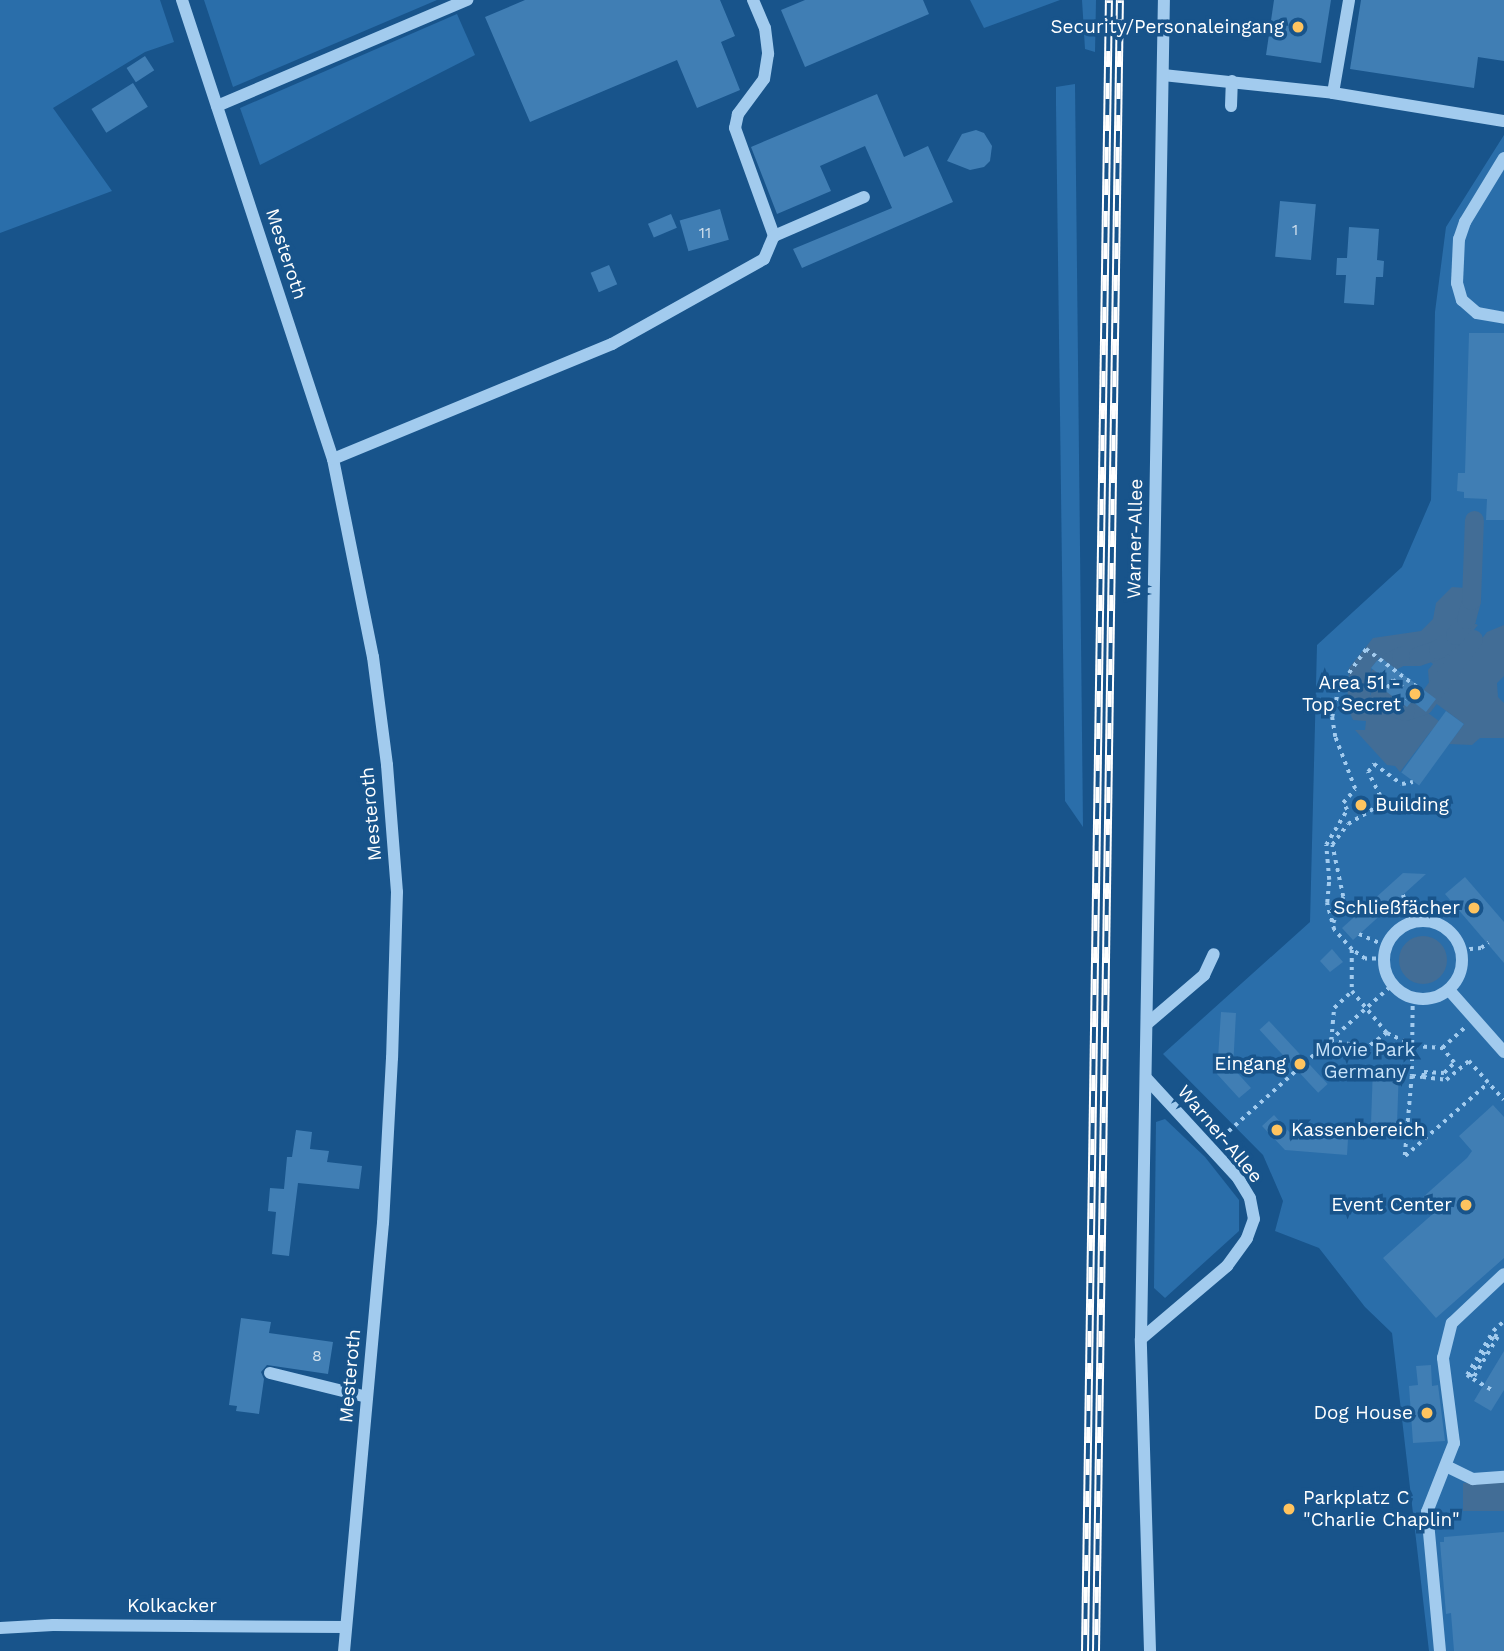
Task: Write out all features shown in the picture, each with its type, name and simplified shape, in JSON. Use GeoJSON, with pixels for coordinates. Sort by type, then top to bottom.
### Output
{"type":"FeatureCollection","features":[{"type":"Feature","properties":{"kind":"street","name":"Mesteroth"},"geometry":{"type":"LineString","coordinates":[[181,0],[333,458],[375,671],[387,765],[397,892],[383,1223],[344,1651]]}},
{"type":"Feature","properties":{"kind":"street"},"geometry":{"type":"LineString","coordinates":[[217,106],[467,0]]}},
{"type":"Feature","properties":{"kind":"street"},"geometry":{"type":"LineString","coordinates":[[753,0],[765,29],[768,54],[764,79],[737,114],[735,128],[774,236]]}},
{"type":"Feature","properties":{"kind":"street","name":"Warner-Allee"},"geometry":{"type":"LineString","coordinates":[[1150,1651],[1141,1339],[1164,0]]}},
{"type":"Feature","properties":{"kind":"street"},"geometry":{"type":"LineString","coordinates":[[1333,93],[1349,0]]}},
{"type":"Feature","properties":{"kind":"street"},"geometry":{"type":"LineString","coordinates":[[1163,75],[1333,93],[1504,121]]}},
{"type":"Feature","properties":{"kind":"street"},"geometry":{"type":"LineString","coordinates":[[1231,106],[1232,81]]}},
{"type":"Feature","properties":{"kind":"street"},"geometry":{"type":"LineString","coordinates":[[1504,158],[1465,222],[1459,239],[1457,284],[1462,300],[1477,313],[1504,318]]}},
{"type":"Feature","properties":{"kind":"street"},"geometry":{"type":"LineString","coordinates":[[333,458],[612,344],[764,259],[774,236],[864,197]]}},
{"type":"Feature","properties":{"kind":"street"},"geometry":{"type":"LineString","coordinates":[[1415,922],[1440,925],[1451,932],[1461,950],[1462,969],[1449,990],[1426,1000],[1413,999],[1392,985],[1385,953],[1393,935],[1415,922]]}},
{"type":"Feature","properties":{"kind":"street"},"geometry":{"type":"LineString","coordinates":[[1148,1023],[1196,983],[1214,954]]}},
{"type":"Feature","properties":{"kind":"street"},"geometry":{"type":"LineString","coordinates":[[1449,990],[1504,1052]]}},
{"type":"Feature","properties":{"kind":"street","name":"Warner-Allee"},"geometry":{"type":"LineString","coordinates":[[1141,1339],[1227,1266],[1247,1238],[1254,1219],[1250,1198],[1238,1178],[1147,1079]]}},
{"type":"Feature","properties":{"kind":"street"},"geometry":{"type":"LineString","coordinates":[[1440,1651],[1427,1512],[1454,1443],[1443,1358],[1446,1340],[1452,1323],[1504,1274]]}},
{"type":"Feature","properties":{"kind":"street"},"geometry":{"type":"LineString","coordinates":[[270,1373],[367,1397]]}},
{"type":"Feature","properties":{"kind":"street"},"geometry":{"type":"LineString","coordinates":[[1446,1466],[1473,1479],[1504,1477]]}},
{"type":"Feature","properties":{"kind":"street","name":"Kolkacker"},"geometry":{"type":"LineString","coordinates":[[0,1628],[53,1625],[345,1627]]}},
{"type":"Feature","properties":{"kind":"path"},"geometry":{"type":"LineString","coordinates":[[1385,953],[1365,958],[1352,950],[1332,925],[1326,903],[1329,880],[1326,845],[1347,810],[1343,803],[1355,789],[1335,737],[1332,717],[1339,687],[1366,649],[1417,687],[1407,701]]}},
{"type":"Feature","properties":{"kind":"path"},"geometry":{"type":"LineString","coordinates":[[1378,681],[1387,688],[1393,680],[1405,689]]}},
{"type":"Feature","properties":{"kind":"path"},"geometry":{"type":"LineString","coordinates":[[1332,925],[1343,897],[1332,845],[1348,824],[1367,815],[1376,807],[1380,796],[1368,772],[1374,764],[1402,784],[1413,782]]}},
{"type":"Feature","properties":{"kind":"path"},"geometry":{"type":"LineString","coordinates":[[1403,895],[1415,922]]}},
{"type":"Feature","properties":{"kind":"path"},"geometry":{"type":"LineString","coordinates":[[1359,934],[1385,953]]}},
{"type":"Feature","properties":{"kind":"path"},"geometry":{"type":"LineString","coordinates":[[1461,950],[1481,948],[1488,943]]}},
{"type":"Feature","properties":{"kind":"path"},"geometry":{"type":"LineString","coordinates":[[1352,950],[1352,991],[1387,1033],[1415,1046],[1442,1048],[1475,1019]]}},
{"type":"Feature","properties":{"kind":"path"},"geometry":{"type":"LineString","coordinates":[[1210,1147],[1392,985]]}},
{"type":"Feature","properties":{"kind":"path"},"geometry":{"type":"LineString","coordinates":[[1331,1041],[1334,1008],[1352,991]]}},
{"type":"Feature","properties":{"kind":"path"},"geometry":{"type":"LineString","coordinates":[[1413,999],[1415,1046],[1405,1156],[1488,1083]]}},
{"type":"Feature","properties":{"kind":"path"},"geometry":{"type":"LineString","coordinates":[[1331,1041],[1367,1048],[1387,1033]]}},
{"type":"Feature","properties":{"kind":"path"},"geometry":{"type":"LineString","coordinates":[[1423,1077],[1424,1072],[1444,1073],[1454,1063],[1442,1048]]}},
{"type":"Feature","properties":{"kind":"path"},"geometry":{"type":"LineString","coordinates":[[1412,1076],[1446,1080],[1469,1060],[1504,1100]]}},
{"type":"Feature","properties":{"kind":"path"},"geometry":{"type":"LineString","coordinates":[[1494,1391],[1473,1379],[1497,1337],[1494,1335],[1470,1377],[1467,1375],[1493,1331],[1504,1321]]}},
{"type":"Feature","properties":{"kind":"green space"},"geometry":{"type":"Polygon","coordinates":[[[0,0],[160,0],[174,42],[145,52],[53,108],[112,191],[0,233],[0,0]]]}},
{"type":"Feature","properties":{"kind":"green space"},"geometry":{"type":"Polygon","coordinates":[[[204,0],[437,0],[233,87],[204,0]]]}},
{"type":"Feature","properties":{"kind":"green space"},"geometry":{"type":"Polygon","coordinates":[[[970,0],[1060,0],[984,28],[970,0]]]}},
{"type":"Feature","properties":{"kind":"green space"},"geometry":{"type":"Polygon","coordinates":[[[1082,0],[1096,0],[1095,52],[1085,49],[1082,0]]]}},
{"type":"Feature","properties":{"kind":"green space"},"geometry":{"type":"Polygon","coordinates":[[[457,14],[475,55],[260,165],[240,108],[457,14]]]}},
{"type":"Feature","properties":{"kind":"green space"},"geometry":{"type":"Polygon","coordinates":[[[1075,84],[1083,827],[1065,801],[1056,104],[1056,87],[1075,84]]]}},
{"type":"Feature","properties":{"kind":"green space","name":"Movie Park Germany"},"geometry":{"type":"Polygon","coordinates":[[[1504,135],[1504,1651],[1429,1651],[1392,1333],[1365,1307],[1319,1248],[1275,1231],[1283,1201],[1263,1155],[1163,1054],[1310,922],[1317,645],[1402,567],[1431,500],[1435,312],[1446,227],[1504,135]]]}},
{"type":"Feature","properties":{"kind":"green space"},"geometry":{"type":"Polygon","coordinates":[[[1165,1119],[1205,1157],[1239,1200],[1239,1231],[1165,1298],[1154,1288],[1156,1122],[1165,1119]]]}},
{"type":"Feature","properties":{"kind":"shaded area"},"geometry":{"type":"Polygon","coordinates":[[[1452,587],[1466,588],[1463,612],[1453,631],[1440,643],[1418,652],[1406,649],[1380,657],[1371,668],[1370,694],[1379,709],[1398,719],[1424,710],[1447,727],[1431,731],[1400,772],[1395,766],[1387,765],[1355,730],[1365,730],[1366,721],[1353,720],[1347,706],[1349,668],[1373,638],[1421,631],[1433,619],[1436,603],[1452,587]]]}},
{"type":"Feature","properties":{"kind":"shaded area"},"geometry":{"type":"Polygon","coordinates":[[[1471,622],[1478,625],[1429,684],[1428,670],[1433,664],[1427,659],[1449,647],[1471,622]]]}},
{"type":"Feature","properties":{"kind":"shaded area"},"geometry":{"type":"Polygon","coordinates":[[[1504,625],[1504,676],[1497,683],[1498,697],[1504,703],[1504,738],[1480,738],[1472,745],[1449,744],[1464,724],[1434,702],[1487,632],[1504,625]]]}},
{"type":"Feature","properties":{"kind":"shaded area"},"geometry":{"type":"Polygon","coordinates":[[[1423,936],[1440,943],[1447,960],[1440,977],[1423,984],[1406,977],[1399,960],[1406,943],[1423,936]]]}},
{"type":"Feature","properties":{"kind":"shaded area"},"geometry":{"type":"Polygon","coordinates":[[[1463,1483],[1504,1483],[1504,1511],[1463,1511],[1463,1483]]]}},
{"type":"Feature","properties":{"kind":"building"},"geometry":{"type":"Polygon","coordinates":[[[525,0],[720,0],[735,36],[721,42],[740,90],[697,108],[677,60],[530,122],[485,17],[525,0]]]}},
{"type":"Feature","properties":{"kind":"building"},"geometry":{"type":"Polygon","coordinates":[[[805,0],[923,0],[929,14],[805,67],[781,10],[805,0]]]}},
{"type":"Feature","properties":{"kind":"building","name":"Security/Personaleingang"},"geometry":{"type":"Polygon","coordinates":[[[1274,0],[1331,0],[1321,63],[1266,55],[1274,0]]]}},
{"type":"Feature","properties":{"kind":"building"},"geometry":{"type":"Polygon","coordinates":[[[1361,0],[1504,0],[1504,61],[1478,57],[1474,88],[1350,69],[1361,0]]]}},
{"type":"Feature","properties":{"kind":"building"},"geometry":{"type":"Polygon","coordinates":[[[145,56],[154,70],[136,82],[127,68],[145,56]]]}},
{"type":"Feature","properties":{"kind":"building"},"geometry":{"type":"Polygon","coordinates":[[[133,83],[148,107],[106,133],[91,109],[133,83]]]}},
{"type":"Feature","properties":{"kind":"building"},"geometry":{"type":"Polygon","coordinates":[[[877,94],[904,157],[928,146],[953,202],[802,268],[793,249],[892,208],[865,146],[820,166],[831,191],[777,214],[751,147],[877,94]]]}},
{"type":"Feature","properties":{"kind":"building"},"geometry":{"type":"Polygon","coordinates":[[[976,130],[984,133],[992,146],[990,161],[984,167],[970,170],[947,161],[962,134],[976,130]]]}},
{"type":"Feature","properties":{"kind":"building"},"geometry":{"type":"Polygon","coordinates":[[[1280,201],[1316,204],[1311,260],[1275,257],[1280,201]]]}},
{"type":"Feature","properties":{"kind":"building"},"geometry":{"type":"Polygon","coordinates":[[[720,209],[729,240],[688,251],[680,221],[720,209]]]}},
{"type":"Feature","properties":{"kind":"building"},"geometry":{"type":"Polygon","coordinates":[[[671,214],[677,228],[654,238],[648,224],[671,214]]]}},
{"type":"Feature","properties":{"kind":"building"},"geometry":{"type":"Polygon","coordinates":[[[1349,227],[1379,229],[1377,260],[1384,261],[1383,277],[1376,277],[1374,305],[1344,303],[1346,275],[1336,275],[1337,258],[1347,258],[1349,227]]]}},
{"type":"Feature","properties":{"kind":"building"},"geometry":{"type":"Polygon","coordinates":[[[609,265],[617,284],[599,292],[591,273],[609,265]]]}},
{"type":"Feature","properties":{"kind":"building"},"geometry":{"type":"Polygon","coordinates":[[[1469,333],[1504,333],[1504,520],[1486,520],[1487,499],[1464,498],[1464,492],[1457,491],[1458,473],[1465,473],[1469,333]]]}},
{"type":"Feature","properties":{"kind":"building"},"geometry":{"type":"Polygon","coordinates":[[[1380,657],[1436,699],[1426,712],[1412,701],[1407,707],[1380,687],[1386,679],[1371,668],[1380,657]]]}},
{"type":"Feature","properties":{"kind":"building"},"geometry":{"type":"Polygon","coordinates":[[[1446,711],[1464,724],[1419,785],[1401,772],[1446,711]]]}},
{"type":"Feature","properties":{"kind":"building"},"geometry":{"type":"Polygon","coordinates":[[[1403,873],[1426,874],[1353,940],[1342,928],[1403,873]]]}},
{"type":"Feature","properties":{"kind":"building","name":"Schließfächer"},"geometry":{"type":"Polygon","coordinates":[[[1465,877],[1504,922],[1504,963],[1445,894],[1465,877]]]}},
{"type":"Feature","properties":{"kind":"building"},"geometry":{"type":"Polygon","coordinates":[[[1332,949],[1343,962],[1330,972],[1320,961],[1332,949]]]}},
{"type":"Feature","properties":{"kind":"building","name":"Kassenbereich"},"geometry":{"type":"Polygon","coordinates":[[[1221,1012],[1236,1013],[1233,1068],[1251,1088],[1239,1098],[1217,1074],[1221,1012]]]}},
{"type":"Feature","properties":{"kind":"building","name":"Eingang"},"geometry":{"type":"Polygon","coordinates":[[[1269,1021],[1328,1084],[1318,1093],[1259,1030],[1269,1021]]]}},
{"type":"Feature","properties":{"kind":"building"},"geometry":{"type":"Polygon","coordinates":[[[1373,1067],[1399,1068],[1397,1129],[1371,1128],[1373,1067]]]}},
{"type":"Feature","properties":{"kind":"building","name":"Event Center"},"geometry":{"type":"Polygon","coordinates":[[[1493,1105],[1504,1117],[1504,1258],[1436,1318],[1383,1258],[1435,1212],[1422,1198],[1467,1158],[1472,1151],[1459,1136],[1493,1105]]]}},
{"type":"Feature","properties":{"kind":"building","name":"Kassenbereich"},"geometry":{"type":"Polygon","coordinates":[[[1274,1115],[1292,1135],[1348,1139],[1347,1155],[1285,1150],[1262,1126],[1274,1115]]]}},
{"type":"Feature","properties":{"kind":"building"},"geometry":{"type":"Polygon","coordinates":[[[296,1130],[312,1132],[310,1149],[329,1151],[327,1162],[362,1166],[359,1189],[298,1183],[289,1256],[272,1254],[276,1212],[268,1211],[270,1188],[284,1189],[287,1157],[292,1157],[296,1130]]]}},
{"type":"Feature","properties":{"kind":"building"},"geometry":{"type":"Polygon","coordinates":[[[241,1318],[271,1322],[269,1333],[333,1342],[328,1374],[267,1365],[261,1372],[264,1379],[259,1414],[236,1411],[237,1406],[229,1405],[241,1318]]]}},
{"type":"Feature","properties":{"kind":"building"},"geometry":{"type":"Polygon","coordinates":[[[1504,1351],[1504,1390],[1491,1411],[1474,1401],[1504,1351]]]}},
{"type":"Feature","properties":{"kind":"building","name":"Dog House"},"geometry":{"type":"Polygon","coordinates":[[[1431,1365],[1432,1386],[1438,1385],[1445,1441],[1413,1443],[1409,1386],[1418,1385],[1416,1366],[1431,1365]]]}},
{"type":"Feature","properties":{"kind":"building"},"geometry":{"type":"Polygon","coordinates":[[[1504,1532],[1504,1651],[1454,1651],[1451,1613],[1446,1614],[1440,1542],[1444,1542],[1444,1537],[1504,1532]]]}},
{"type":"Feature","properties":{"kind":"waterway"},"geometry":{"type":"LineString","coordinates":[[1473,639],[1423,705],[1405,711],[1388,705],[1381,698],[1377,680],[1385,664],[1401,656],[1418,656],[1438,649],[1455,635],[1466,619],[1471,600],[1474,520]]}},
{"type":"Feature","properties":{"kind":"railway"},"geometry":{"type":"LineString","coordinates":[[1085,1651],[1109,0]]}},
{"type":"Feature","properties":{"kind":"railway"},"geometry":{"type":"LineString","coordinates":[[1096,1651],[1120,0]]}},
{"type":"Feature","properties":{"kind":"place","name":"Security/Personaleingang"},"geometry":{"type":"Point","coordinates":[1298,27]}},
{"type":"Feature","properties":{"kind":"place","name":"Area 51 - Top Secret"},"geometry":{"type":"Point","coordinates":[1415,694]}},
{"type":"Feature","properties":{"kind":"place","name":"Building"},"geometry":{"type":"Point","coordinates":[1361,805]}},
{"type":"Feature","properties":{"kind":"place","name":"Schließfächer"},"geometry":{"type":"Point","coordinates":[1474,908]}},
{"type":"Feature","properties":{"kind":"place","name":"Eingang"},"geometry":{"type":"Point","coordinates":[1300,1064]}},
{"type":"Feature","properties":{"kind":"place","name":"Kassenbereich"},"geometry":{"type":"Point","coordinates":[1277,1130]}},
{"type":"Feature","properties":{"kind":"place","name":"Event Center"},"geometry":{"type":"Point","coordinates":[1466,1205]}},
{"type":"Feature","properties":{"kind":"place","name":"Dog House"},"geometry":{"type":"Point","coordinates":[1427,1413]}},
{"type":"Feature","properties":{"kind":"place","name":"Parkplatz C \"Charlie Chaplin\""},"geometry":{"type":"Point","coordinates":[1289,1509]}}]}
